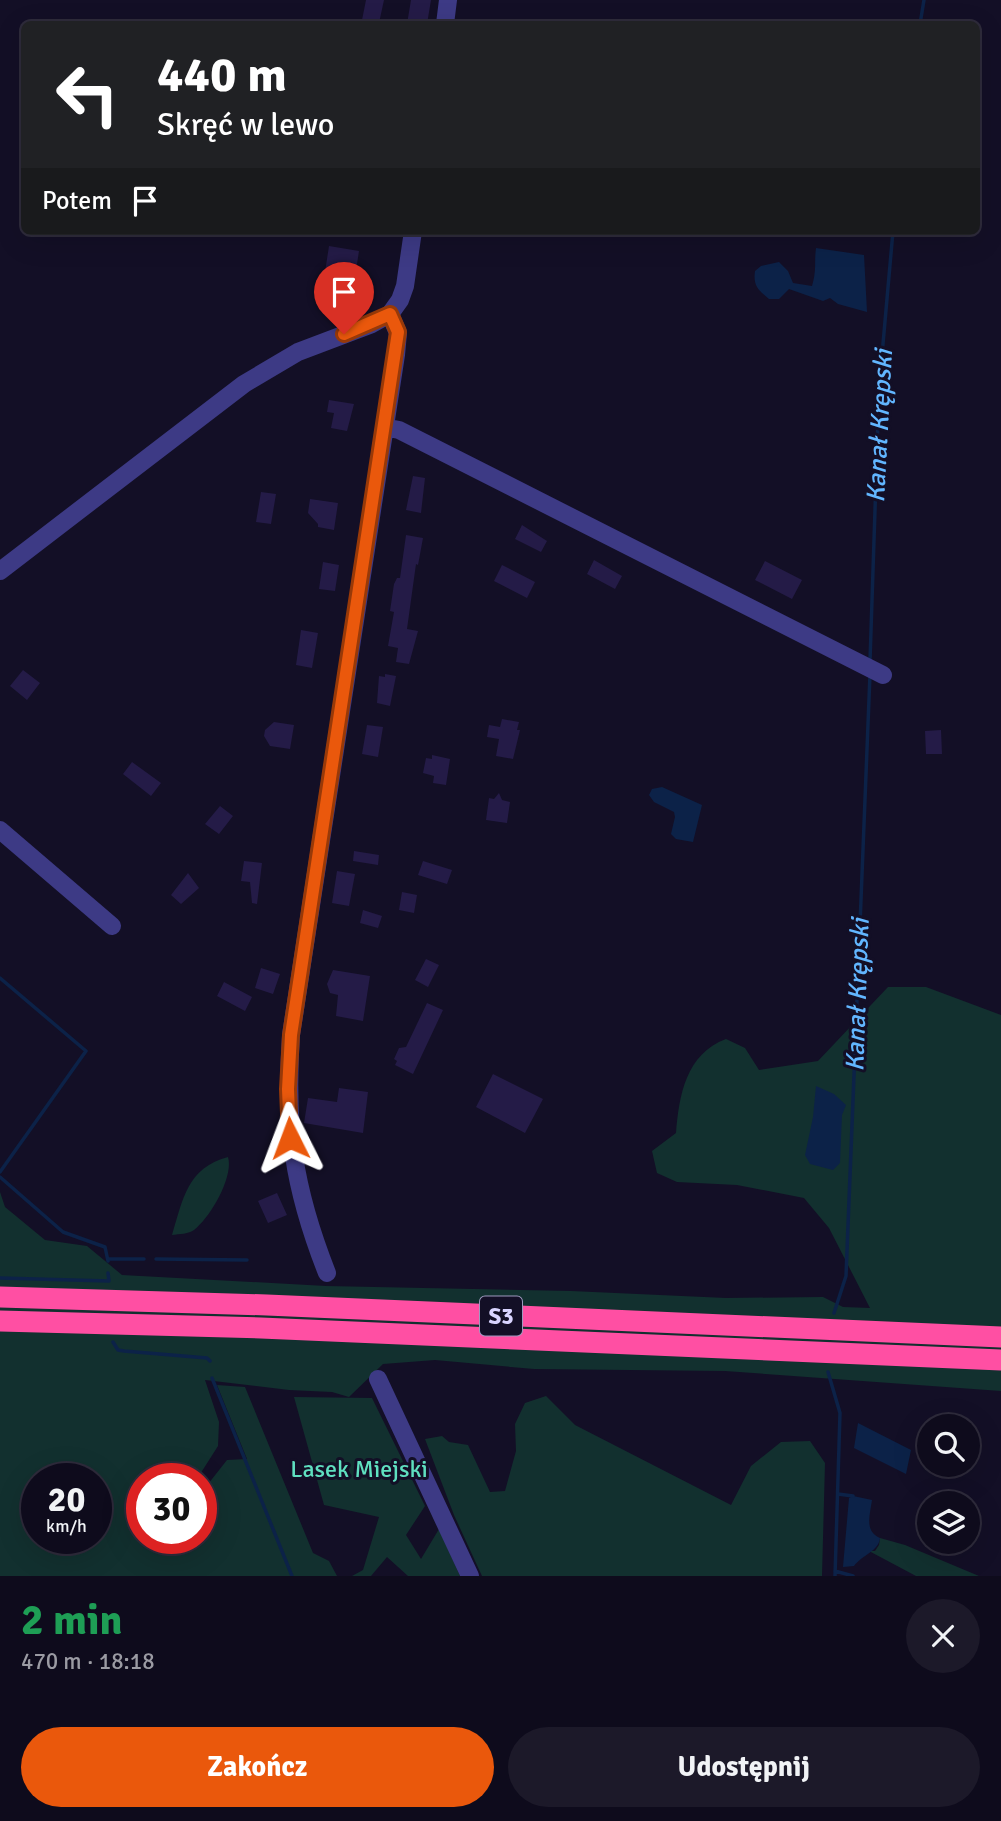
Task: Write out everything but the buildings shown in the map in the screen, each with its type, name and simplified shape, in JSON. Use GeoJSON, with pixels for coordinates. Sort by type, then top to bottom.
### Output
{"type":"FeatureCollection","features":[{"type":"Feature","properties":{"kind":"highway","name":"S3"},"geometry":{"type":"LineString","coordinates":[[0,1297],[267,1305],[1001,1337]]}},
{"type":"Feature","properties":{"kind":"highway","name":"S3"},"geometry":{"type":"LineString","coordinates":[[0,1321],[261,1328],[1001,1360]]}},
{"type":"Feature","properties":{"kind":"street"},"geometry":{"type":"LineString","coordinates":[[445,21],[448,0]]}},
{"type":"Feature","properties":{"kind":"street"},"geometry":{"type":"LineString","coordinates":[[0,571],[244,384],[298,352],[372,324],[390,314],[400,300],[405,286],[412,235]]}},
{"type":"Feature","properties":{"kind":"street"},"geometry":{"type":"LineString","coordinates":[[327,1273],[303,1206],[293,1161],[288,1109],[291,1035],[398,332],[390,314]]}},
{"type":"Feature","properties":{"kind":"street"},"geometry":{"type":"LineString","coordinates":[[384,427],[399,430],[883,675]]}},
{"type":"Feature","properties":{"kind":"street"},"geometry":{"type":"LineString","coordinates":[[0,830],[112,926]]}},
{"type":"Feature","properties":{"kind":"street"},"geometry":{"type":"LineString","coordinates":[[378,1379],[470,1576]]}},
{"type":"Feature","properties":{"kind":"green space"},"geometry":{"type":"Polygon","coordinates":[[[888,987],[926,987],[1001,1015],[1001,1391],[725,1371],[534,1369],[435,1360],[383,1364],[349,1397],[332,1392],[205,1380],[219,1422],[218,1446],[207,1463],[126,1463],[126,1554],[217,1554],[217,1473],[227,1460],[247,1459],[217,1385],[245,1387],[313,1553],[329,1561],[337,1576],[0,1576],[0,1192],[5,1207],[45,1240],[87,1246],[122,1275],[326,1286],[571,1291],[726,1298],[823,1297],[843,1307],[870,1308],[829,1228],[804,1198],[737,1185],[677,1182],[657,1173],[652,1151],[676,1133],[679,1104],[687,1077],[702,1055],[726,1039],[745,1048],[759,1070],[818,1061],[888,987]]]}},
{"type":"Feature","properties":{"kind":"green space"},"geometry":{"type":"Polygon","coordinates":[[[228,1157],[224,1186],[207,1216],[192,1231],[172,1235],[184,1197],[195,1177],[214,1162],[228,1157]]]}},
{"type":"Feature","properties":{"kind":"green space"},"geometry":{"type":"Polygon","coordinates":[[[546,1396],[575,1425],[731,1505],[751,1466],[781,1442],[810,1441],[825,1463],[822,1576],[482,1576],[454,1515],[425,1439],[442,1436],[449,1442],[468,1445],[490,1492],[505,1491],[516,1451],[515,1424],[525,1403],[546,1396]]]}},
{"type":"Feature","properties":{"kind":"green space","name":"Lasek Miejski"},"geometry":{"type":"Polygon","coordinates":[[[294,1397],[372,1398],[425,1506],[406,1535],[421,1559],[439,1529],[460,1576],[408,1576],[387,1557],[371,1576],[352,1576],[363,1570],[379,1517],[324,1505],[294,1397]]]}},
{"type":"Feature","properties":{"kind":"green space"},"geometry":{"type":"Polygon","coordinates":[[[880,1538],[905,1545],[917,1550],[917,1554],[926,1554],[979,1576],[916,1576],[869,1551],[875,1551],[880,1538]]]}},
{"type":"Feature","properties":{"kind":"water"},"geometry":{"type":"Polygon","coordinates":[[[816,248],[864,255],[867,312],[838,304],[830,298],[823,301],[789,289],[779,299],[769,299],[757,287],[755,271],[761,266],[779,262],[788,271],[793,283],[812,286],[816,248]]]}},
{"type":"Feature","properties":{"kind":"water"},"geometry":{"type":"Polygon","coordinates":[[[662,787],[702,805],[693,842],[676,839],[671,834],[674,812],[654,802],[649,795],[652,789],[662,787]]]}},
{"type":"Feature","properties":{"kind":"water"},"geometry":{"type":"Polygon","coordinates":[[[816,1086],[834,1094],[846,1105],[842,1115],[840,1163],[833,1170],[810,1164],[805,1155],[816,1086]]]}},
{"type":"Feature","properties":{"kind":"water"},"geometry":{"type":"Polygon","coordinates":[[[858,1423],[911,1450],[906,1474],[854,1448],[858,1423]]]}},
{"type":"Feature","properties":{"kind":"water"},"geometry":{"type":"Polygon","coordinates":[[[853,1496],[872,1500],[870,1527],[880,1538],[877,1546],[854,1566],[843,1567],[849,1498],[853,1496]]]}},
{"type":"Feature","properties":{"kind":"waterway","name":"Kanał Krępski"},"geometry":{"type":"LineString","coordinates":[[920,21],[924,0]]}},
{"type":"Feature","properties":{"kind":"waterway","name":"Kanał Krępski"},"geometry":{"type":"LineString","coordinates":[[870,661],[879,389],[893,235]]}},
{"type":"Feature","properties":{"kind":"waterway","name":"Kanał Krępski"},"geometry":{"type":"LineString","coordinates":[[834,1313],[846,1276],[870,674]]}},
{"type":"Feature","properties":{"kind":"waterway"},"geometry":{"type":"LineString","coordinates":[[0,978],[86,1051],[0,1172]]}},
{"type":"Feature","properties":{"kind":"waterway"},"geometry":{"type":"LineString","coordinates":[[0,1177],[63,1232],[105,1247],[108,1261]]}},
{"type":"Feature","properties":{"kind":"waterway"},"geometry":{"type":"LineString","coordinates":[[108,1259],[144,1259]]}},
{"type":"Feature","properties":{"kind":"waterway"},"geometry":{"type":"LineString","coordinates":[[156,1259],[247,1260]]}},
{"type":"Feature","properties":{"kind":"waterway"},"geometry":{"type":"LineString","coordinates":[[0,1278],[109,1281],[108,1273]]}},
{"type":"Feature","properties":{"kind":"waterway"},"geometry":{"type":"LineString","coordinates":[[113,1342],[118,1350],[207,1358],[210,1361]]}},
{"type":"Feature","properties":{"kind":"waterway","name":"Kanał Krępski"},"geometry":{"type":"LineString","coordinates":[[828,1372],[840,1413],[835,1576]]}},
{"type":"Feature","properties":{"kind":"waterway"},"geometry":{"type":"LineString","coordinates":[[212,1378],[292,1576]]}},
{"type":"Feature","properties":{"kind":"waterway"},"geometry":{"type":"LineString","coordinates":[[838,1494],[853,1496]]}},
{"type":"Feature","properties":{"kind":"waterway"},"geometry":{"type":"LineString","coordinates":[[835,1571],[853,1576]]}},
{"type":"Feature","properties":{"kind":"route"},"geometry":{"type":"LineString","coordinates":[[290,1138],[288,1089],[291,1035],[398,332],[390,314],[344,334]]}}]}
